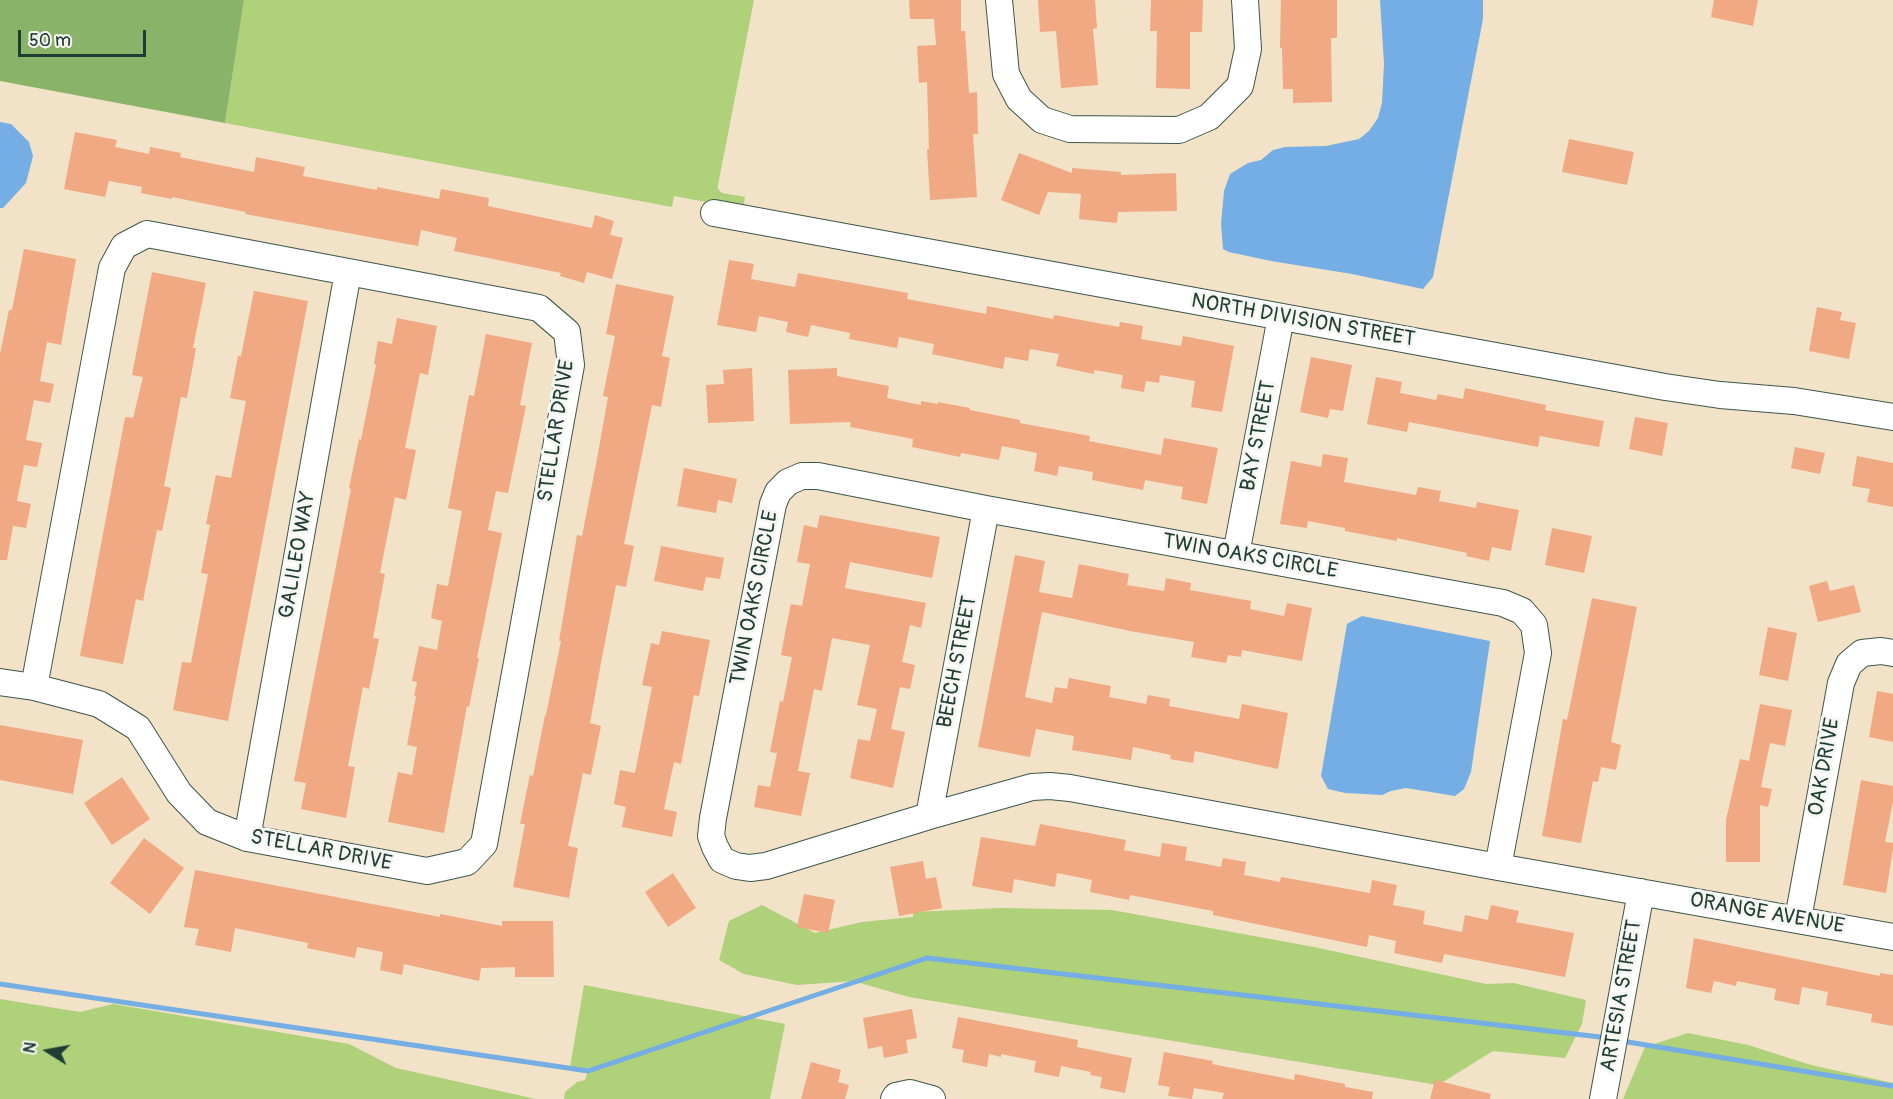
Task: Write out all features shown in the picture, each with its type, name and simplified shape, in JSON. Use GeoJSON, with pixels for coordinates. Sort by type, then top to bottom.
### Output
{"type":"FeatureCollection","features":[{"type":"Feature","properties":{"kind":"street"},"geometry":{"type":"LineString","coordinates":[[999,0],[1006,74],[1019,99],[1042,120],[1070,129],[1179,130],[1209,117],[1240,86],[1248,49],[1245,0]]}},
{"type":"Feature","properties":{"kind":"street","name":"NORTH DIVISION STREET"},"geometry":{"type":"LineString","coordinates":[[714,213],[1665,387],[1720,395],[1794,401],[1893,417]]}},
{"type":"Feature","properties":{"kind":"street","name":"STELLAR DRIVE"},"geometry":{"type":"LineString","coordinates":[[0,681],[34,687],[99,704],[138,728],[179,793],[207,822],[247,838],[427,871],[466,862],[484,844],[571,365],[567,332],[539,308],[147,234],[124,246],[112,268],[34,687]]}},
{"type":"Feature","properties":{"kind":"street","name":"GALILEO WAY"},"geometry":{"type":"LineString","coordinates":[[247,838],[348,272]]}},
{"type":"Feature","properties":{"kind":"street","name":"BAY STREET"},"geometry":{"type":"LineString","coordinates":[[1236,554],[1281,317]]}},
{"type":"Feature","properties":{"kind":"street","name":"TWIN OAKS CIRCLE"},"geometry":{"type":"LineString","coordinates":[[1498,867],[1538,653],[1534,625],[1522,611],[1503,603],[818,476],[802,476],[788,482],[778,492],[773,504],[712,818],[711,836],[722,860],[736,866],[750,868],[766,866],[1032,787],[1070,788],[1498,867],[1641,892]]}},
{"type":"Feature","properties":{"kind":"street","name":"BEECH STREET"},"geometry":{"type":"LineString","coordinates":[[929,816],[987,509]]}},
{"type":"Feature","properties":{"kind":"street","name":"OAK DRIVE"},"geometry":{"type":"LineString","coordinates":[[1798,919],[1841,683],[1849,664],[1862,653],[1881,651],[1893,653]]}},
{"type":"Feature","properties":{"kind":"street","name":"ORANGE AVENUE"},"geometry":{"type":"LineString","coordinates":[[1641,892],[1893,937]]}},
{"type":"Feature","properties":{"kind":"street","name":"ARTESIA STREET"},"geometry":{"type":"LineString","coordinates":[[1603,1099],[1641,892]]}},
{"type":"Feature","properties":{"kind":"street"},"geometry":{"type":"LineString","coordinates":[[894,1099],[896,1096],[910,1093],[932,1099]]}},
{"type":"Feature","properties":{"kind":"green space"},"geometry":{"type":"Polygon","coordinates":[[[0,0],[244,0],[225,123],[0,81],[0,0]]]}},
{"type":"Feature","properties":{"kind":"green space"},"geometry":{"type":"Polygon","coordinates":[[[244,0],[754,0],[718,185],[722,193],[745,197],[743,209],[674,196],[672,207],[225,123],[244,0]]]}},
{"type":"Feature","properties":{"kind":"green space"},"geometry":{"type":"Polygon","coordinates":[[[762,905],[815,933],[862,922],[913,917],[913,912],[1001,908],[1112,910],[1314,947],[1486,984],[1513,983],[1586,1000],[1582,1024],[1565,1058],[1493,1051],[1438,1085],[909,997],[853,981],[797,985],[744,974],[719,960],[729,921],[762,905]]]}},
{"type":"Feature","properties":{"kind":"green space"},"geometry":{"type":"Polygon","coordinates":[[[584,985],[785,1024],[770,1099],[564,1099],[565,1092],[577,1082],[585,1080],[588,1071],[570,1067],[584,985]]]}},
{"type":"Feature","properties":{"kind":"green space"},"geometry":{"type":"Polygon","coordinates":[[[0,999],[80,1012],[113,1004],[349,1044],[396,1068],[536,1099],[0,1099],[0,999]]]}},
{"type":"Feature","properties":{"kind":"green space"},"geometry":{"type":"Polygon","coordinates":[[[1688,1033],[1748,1045],[1811,1065],[1893,1083],[1893,1099],[1623,1099],[1645,1047],[1688,1033]]]}},
{"type":"Feature","properties":{"kind":"water"},"geometry":{"type":"Polygon","coordinates":[[[1380,0],[1483,0],[1483,19],[1433,277],[1423,289],[1352,274],[1271,261],[1223,249],[1221,224],[1224,191],[1230,174],[1248,163],[1261,160],[1273,150],[1285,147],[1326,146],[1359,139],[1369,131],[1378,118],[1382,103],[1384,64],[1380,0]]]}},
{"type":"Feature","properties":{"kind":"water"},"geometry":{"type":"Polygon","coordinates":[[[0,122],[11,124],[29,142],[33,156],[26,183],[3,208],[0,208],[0,122]]]}},
{"type":"Feature","properties":{"kind":"water"},"geometry":{"type":"Polygon","coordinates":[[[1362,616],[1490,641],[1471,772],[1464,789],[1455,796],[1406,788],[1382,795],[1345,793],[1328,789],[1321,776],[1347,624],[1362,616]]]}},
{"type":"Feature","properties":{"kind":"building"},"geometry":{"type":"Polygon","coordinates":[[[909,0],[961,0],[961,31],[965,31],[969,93],[977,92],[978,134],[973,134],[977,197],[930,200],[927,82],[919,83],[917,46],[936,45],[934,19],[910,19],[909,0]]]}},
{"type":"Feature","properties":{"kind":"building"},"geometry":{"type":"Polygon","coordinates":[[[1038,0],[1095,0],[1097,28],[1093,29],[1098,85],[1061,88],[1056,31],[1040,32],[1038,0]]]}},
{"type":"Feature","properties":{"kind":"building"},"geometry":{"type":"Polygon","coordinates":[[[1151,0],[1203,0],[1202,32],[1190,32],[1190,89],[1156,88],[1157,31],[1150,31],[1151,0]]]}},
{"type":"Feature","properties":{"kind":"building"},"geometry":{"type":"Polygon","coordinates":[[[1281,0],[1337,0],[1337,38],[1331,38],[1332,102],[1293,103],[1293,89],[1283,89],[1282,48],[1280,48],[1281,0]]]}},
{"type":"Feature","properties":{"kind":"building"},"geometry":{"type":"Polygon","coordinates":[[[1714,0],[1758,0],[1753,26],[1711,17],[1714,0]]]}},
{"type":"Feature","properties":{"kind":"building"},"geometry":{"type":"Polygon","coordinates":[[[75,132],[117,140],[115,147],[149,154],[150,147],[181,153],[180,157],[254,172],[256,157],[305,167],[303,176],[377,190],[377,187],[439,199],[441,189],[489,198],[488,206],[592,228],[595,215],[614,221],[610,235],[623,238],[612,279],[587,272],[584,283],[560,276],[561,273],[454,251],[457,238],[421,230],[418,246],[245,214],[246,212],[172,197],[172,199],[141,193],[142,187],[109,181],[105,197],[64,189],[75,132]]]}},
{"type":"Feature","properties":{"kind":"building"},"geometry":{"type":"Polygon","coordinates":[[[1569,139],[1634,152],[1627,185],[1562,172],[1569,139]]]}},
{"type":"Feature","properties":{"kind":"building"},"geometry":{"type":"Polygon","coordinates":[[[1019,153],[1072,173],[1072,168],[1121,172],[1121,175],[1176,173],[1177,211],[1118,212],[1117,223],[1079,219],[1081,194],[1048,192],[1039,215],[1001,200],[1019,153]]]}},
{"type":"Feature","properties":{"kind":"building"},"geometry":{"type":"Polygon","coordinates":[[[24,249],[76,259],[61,345],[47,342],[40,381],[54,384],[50,403],[34,400],[26,440],[42,443],[37,467],[24,465],[17,501],[31,504],[26,528],[13,526],[7,560],[0,560],[0,354],[9,310],[12,310],[24,249]]]}},
{"type":"Feature","properties":{"kind":"building"},"geometry":{"type":"Polygon","coordinates":[[[729,260],[754,264],[751,279],[795,287],[798,273],[908,293],[907,299],[986,314],[987,306],[1053,319],[1054,315],[1119,327],[1120,322],[1143,326],[1141,339],[1181,346],[1183,336],[1234,346],[1222,412],[1191,407],[1195,381],[1160,375],[1159,383],[1146,381],[1144,392],[1121,388],[1123,375],[1094,370],[1094,374],[1056,366],[1059,354],[1030,349],[1028,361],[1005,357],[1003,369],[932,354],[934,344],[899,337],[897,348],[849,339],[850,333],[811,325],[808,337],[786,332],[788,322],[759,316],[756,332],[717,325],[729,260]]]}},
{"type":"Feature","properties":{"kind":"building"},"geometry":{"type":"Polygon","coordinates":[[[152,272],[206,283],[193,348],[196,348],[187,398],[181,397],[164,486],[171,488],[162,531],[157,530],[143,601],[136,599],[123,664],[80,656],[125,417],[133,418],[143,377],[132,375],[152,272]]]}},
{"type":"Feature","properties":{"kind":"building"},"geometry":{"type":"Polygon","coordinates":[[[616,284],[674,296],[662,356],[670,358],[661,407],[652,405],[624,544],[634,546],[626,587],[616,585],[601,663],[590,723],[601,726],[591,775],[583,773],[568,846],[578,848],[569,898],[513,887],[525,824],[520,824],[546,715],[561,641],[559,641],[577,535],[582,536],[608,397],[603,396],[615,336],[606,334],[616,284]]]}},
{"type":"Feature","properties":{"kind":"building"},"geometry":{"type":"Polygon","coordinates":[[[254,291],[308,301],[228,721],[173,710],[182,662],[191,663],[208,574],[201,573],[210,525],[206,524],[216,475],[231,478],[246,401],[230,398],[254,291]]]}},
{"type":"Feature","properties":{"kind":"building"},"geometry":{"type":"Polygon","coordinates":[[[1817,307],[1842,312],[1840,320],[1856,323],[1849,359],[1809,351],[1817,307]]]}},
{"type":"Feature","properties":{"kind":"building"},"geometry":{"type":"Polygon","coordinates":[[[397,318],[437,326],[428,375],[420,373],[405,448],[416,450],[406,500],[395,497],[380,573],[385,574],[373,638],[379,639],[369,689],[363,687],[348,766],[355,767],[346,818],[301,809],[306,783],[294,781],[351,489],[349,488],[376,365],[374,364],[378,341],[392,344],[397,318]]]}},
{"type":"Feature","properties":{"kind":"building"},"geometry":{"type":"Polygon","coordinates":[[[486,334],[532,343],[520,405],[526,406],[508,493],[496,491],[488,530],[502,533],[444,833],[388,822],[398,772],[412,775],[417,747],[407,745],[417,682],[412,681],[419,646],[437,650],[442,621],[431,618],[437,584],[448,586],[462,511],[448,508],[469,395],[474,396],[486,334]]]}},
{"type":"Feature","properties":{"kind":"building"},"geometry":{"type":"Polygon","coordinates":[[[1311,357],[1352,365],[1343,411],[1330,409],[1328,418],[1300,412],[1311,357]]]}},
{"type":"Feature","properties":{"kind":"building"},"geometry":{"type":"Polygon","coordinates":[[[752,368],[754,421],[708,423],[706,385],[724,384],[723,370],[752,368]]]}},
{"type":"Feature","properties":{"kind":"building"},"geometry":{"type":"Polygon","coordinates":[[[837,368],[837,376],[889,386],[887,398],[921,405],[921,401],[938,404],[938,402],[970,408],[970,410],[1020,420],[1020,423],[1090,436],[1089,441],[1161,455],[1164,438],[1218,448],[1207,504],[1181,499],[1183,487],[1145,480],[1143,490],[1092,480],[1093,472],[1059,466],[1057,476],[1034,471],[1037,453],[1002,446],[999,460],[961,453],[960,457],[912,447],[913,439],[850,427],[851,422],[790,424],[788,370],[837,368]]]}},
{"type":"Feature","properties":{"kind":"building"},"geometry":{"type":"Polygon","coordinates":[[[1376,377],[1402,382],[1400,393],[1436,400],[1438,394],[1463,399],[1465,388],[1546,405],[1545,410],[1604,421],[1599,447],[1540,436],[1538,447],[1409,422],[1407,432],[1367,424],[1376,377]]]}},
{"type":"Feature","properties":{"kind":"building"},"geometry":{"type":"Polygon","coordinates":[[[1635,417],[1668,423],[1662,456],[1629,449],[1635,417]]]}},
{"type":"Feature","properties":{"kind":"building"},"geometry":{"type":"Polygon","coordinates":[[[1795,447],[1825,453],[1820,474],[1791,468],[1795,447]]]}},
{"type":"Feature","properties":{"kind":"building"},"geometry":{"type":"Polygon","coordinates":[[[1323,454],[1348,458],[1344,482],[1416,495],[1418,487],[1441,491],[1439,501],[1476,508],[1477,502],[1519,510],[1511,551],[1492,547],[1489,561],[1466,556],[1467,553],[1397,538],[1397,541],[1345,531],[1345,528],[1308,521],[1307,528],[1280,524],[1291,461],[1321,467],[1323,454]]]}},
{"type":"Feature","properties":{"kind":"building"},"geometry":{"type":"Polygon","coordinates":[[[1857,456],[1893,463],[1893,507],[1867,502],[1870,489],[1852,486],[1857,456]]]}},
{"type":"Feature","properties":{"kind":"building"},"geometry":{"type":"Polygon","coordinates":[[[684,468],[737,479],[732,503],[718,500],[716,513],[677,506],[684,468]]]}},
{"type":"Feature","properties":{"kind":"building"},"geometry":{"type":"Polygon","coordinates":[[[820,515],[940,537],[932,578],[850,562],[845,588],[926,603],[921,628],[910,625],[902,662],[915,665],[910,689],[900,687],[891,729],[905,732],[893,788],[850,778],[858,739],[870,741],[877,709],[857,705],[870,645],[832,638],[822,691],[814,689],[798,771],[810,773],[801,816],[754,807],[758,785],[770,787],[777,753],[770,752],[792,657],[781,655],[791,604],[802,606],[810,564],[797,562],[804,525],[817,528],[820,515]]]}},
{"type":"Feature","properties":{"kind":"building"},"geometry":{"type":"Polygon","coordinates":[[[1552,528],[1592,536],[1584,573],[1545,565],[1552,528]]]}},
{"type":"Feature","properties":{"kind":"building"},"geometry":{"type":"Polygon","coordinates":[[[661,546],[724,558],[720,579],[706,577],[703,591],[654,581],[661,546]]]}},
{"type":"Feature","properties":{"kind":"building"},"geometry":{"type":"Polygon","coordinates":[[[1015,555],[1045,561],[1039,592],[1072,598],[1079,564],[1129,574],[1127,585],[1164,591],[1166,578],[1191,583],[1190,590],[1251,601],[1250,609],[1284,616],[1287,603],[1312,608],[1302,661],[1242,650],[1241,657],[1228,655],[1226,663],[1191,657],[1194,642],[1042,612],[1025,697],[1052,703],[1055,687],[1067,689],[1069,678],[1111,686],[1109,697],[1146,704],[1148,695],[1170,699],[1169,706],[1239,719],[1242,704],[1288,713],[1278,769],[1195,751],[1193,763],[1170,759],[1171,755],[1133,747],[1131,760],[1072,750],[1074,736],[1036,729],[1030,757],[978,747],[1015,555]]]}},
{"type":"Feature","properties":{"kind":"building"},"geometry":{"type":"Polygon","coordinates":[[[1827,581],[1830,591],[1854,585],[1861,612],[1818,622],[1809,586],[1827,581]]]}},
{"type":"Feature","properties":{"kind":"building"},"geometry":{"type":"Polygon","coordinates":[[[1592,598],[1637,607],[1611,742],[1621,745],[1616,770],[1601,767],[1598,782],[1593,781],[1581,843],[1542,836],[1563,719],[1567,720],[1592,598]]]}},
{"type":"Feature","properties":{"kind":"building"},"geometry":{"type":"Polygon","coordinates":[[[1768,627],[1797,633],[1788,681],[1759,675],[1768,627]]]}},
{"type":"Feature","properties":{"kind":"building"},"geometry":{"type":"Polygon","coordinates":[[[662,631],[710,640],[699,696],[694,695],[681,764],[674,762],[664,809],[677,812],[672,837],[622,827],[626,807],[614,804],[620,770],[635,773],[652,687],[642,685],[651,643],[659,645],[662,631]]]}},
{"type":"Feature","properties":{"kind":"building"},"geometry":{"type":"Polygon","coordinates":[[[1877,691],[1893,694],[1893,742],[1869,737],[1877,691]]]}},
{"type":"Feature","properties":{"kind":"building"},"geometry":{"type":"Polygon","coordinates":[[[1760,704],[1792,710],[1785,746],[1770,743],[1761,787],[1772,789],[1768,807],[1760,805],[1760,862],[1726,862],[1726,820],[1740,759],[1749,761],[1760,704]]]}},
{"type":"Feature","properties":{"kind":"building"},"geometry":{"type":"Polygon","coordinates":[[[0,725],[83,740],[73,794],[0,780],[0,725]]]}},
{"type":"Feature","properties":{"kind":"building"},"geometry":{"type":"Polygon","coordinates":[[[122,777],[150,819],[112,845],[84,803],[122,777]]]}},
{"type":"Feature","properties":{"kind":"building"},"geometry":{"type":"Polygon","coordinates":[[[1861,780],[1893,786],[1893,802],[1885,842],[1893,843],[1886,893],[1843,885],[1861,780]]]}},
{"type":"Feature","properties":{"kind":"building"},"geometry":{"type":"Polygon","coordinates":[[[1040,824],[1126,840],[1124,850],[1160,857],[1162,843],[1187,847],[1185,860],[1221,867],[1223,858],[1246,862],[1244,875],[1280,882],[1281,877],[1370,893],[1372,880],[1397,885],[1393,905],[1425,911],[1423,924],[1462,932],[1465,915],[1488,920],[1491,905],[1519,911],[1516,922],[1574,933],[1565,977],[1444,954],[1442,963],[1394,953],[1396,941],[1369,935],[1367,947],[1213,915],[1213,911],[1130,895],[1129,900],[1090,892],[1092,880],[1057,873],[1055,887],[1014,879],[1012,893],[972,886],[981,837],[1035,846],[1040,824]]]}},
{"type":"Feature","properties":{"kind":"building"},"geometry":{"type":"Polygon","coordinates":[[[144,838],[184,868],[150,914],[110,883],[144,838]]]}},
{"type":"Feature","properties":{"kind":"building"},"geometry":{"type":"Polygon","coordinates":[[[923,861],[926,879],[936,877],[942,908],[899,916],[890,867],[923,861]]]}},
{"type":"Feature","properties":{"kind":"building"},"geometry":{"type":"Polygon","coordinates":[[[195,870],[440,917],[440,914],[502,926],[502,921],[553,921],[554,977],[515,977],[515,967],[481,968],[479,981],[404,964],[402,975],[380,970],[383,952],[357,947],[355,958],[307,948],[308,943],[235,928],[231,952],[195,945],[199,929],[184,927],[195,870]]]}},
{"type":"Feature","properties":{"kind":"building"},"geometry":{"type":"Polygon","coordinates":[[[673,873],[696,908],[668,927],[645,892],[673,873]]]}},
{"type":"Feature","properties":{"kind":"building"},"geometry":{"type":"Polygon","coordinates":[[[804,894],[835,900],[828,933],[797,927],[804,894]]]}},
{"type":"Feature","properties":{"kind":"building"},"geometry":{"type":"Polygon","coordinates":[[[1694,938],[1880,976],[1880,973],[1893,975],[1893,1026],[1871,1022],[1872,1014],[1826,1005],[1828,992],[1802,987],[1799,1005],[1774,1000],[1776,989],[1737,981],[1736,986],[1714,981],[1711,993],[1686,988],[1694,938]]]}},
{"type":"Feature","properties":{"kind":"building"},"geometry":{"type":"Polygon","coordinates":[[[912,1009],[917,1038],[906,1040],[908,1053],[884,1058],[882,1046],[868,1049],[863,1018],[912,1009]]]}},
{"type":"Feature","properties":{"kind":"building"},"geometry":{"type":"Polygon","coordinates":[[[958,1017],[1078,1040],[1077,1047],[1132,1058],[1125,1093],[1100,1088],[1102,1077],[1090,1075],[1091,1072],[1061,1066],[1059,1077],[1034,1072],[1036,1061],[1001,1054],[1001,1057],[989,1054],[987,1067],[962,1062],[964,1050],[952,1048],[958,1017]]]}},
{"type":"Feature","properties":{"kind":"building"},"geometry":{"type":"Polygon","coordinates":[[[1164,1052],[1294,1080],[1295,1074],[1345,1084],[1345,1087],[1373,1092],[1372,1099],[1222,1099],[1224,1093],[1194,1088],[1192,1099],[1168,1096],[1170,1087],[1158,1085],[1164,1052]]]}},
{"type":"Feature","properties":{"kind":"building"},"geometry":{"type":"Polygon","coordinates":[[[811,1062],[841,1070],[838,1082],[849,1085],[845,1099],[801,1099],[811,1062]]]}},
{"type":"Feature","properties":{"kind":"building"},"geometry":{"type":"Polygon","coordinates":[[[1435,1080],[1491,1094],[1490,1099],[1430,1099],[1435,1080]]]}},
{"type":"Feature","properties":{"kind":"waterway"},"geometry":{"type":"LineString","coordinates":[[0,984],[588,1071],[927,958],[1600,1037]]}},
{"type":"Feature","properties":{"kind":"waterway"},"geometry":{"type":"LineString","coordinates":[[1628,1042],[1893,1086]]}}]}
